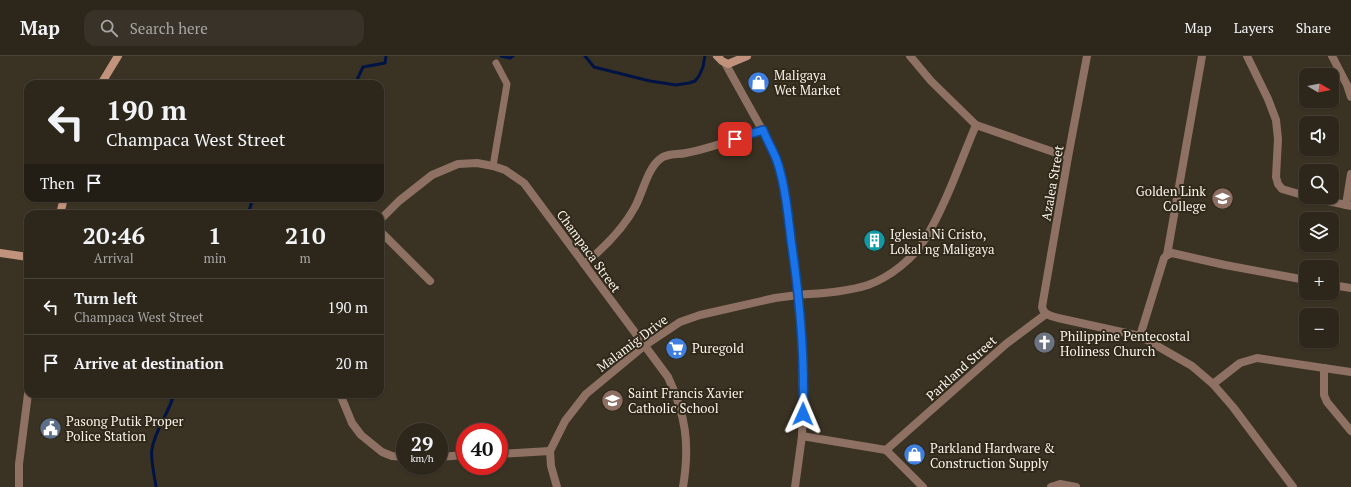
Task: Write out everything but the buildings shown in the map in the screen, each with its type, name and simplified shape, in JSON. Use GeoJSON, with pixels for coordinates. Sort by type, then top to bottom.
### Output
{"type":"FeatureCollection","features":[{"type":"Feature","properties":{"kind":"main road"},"geometry":{"type":"LineString","coordinates":[[103,80],[118,56]]}},
{"type":"Feature","properties":{"kind":"main road"},"geometry":{"type":"LineString","coordinates":[[717,56],[725,63],[730,64],[747,56]]}},
{"type":"Feature","properties":{"kind":"main road"},"geometry":{"type":"LineString","coordinates":[[0,253],[24,256]]}},
{"type":"Feature","properties":{"kind":"street"},"geometry":{"type":"LineString","coordinates":[[910,56],[931,81],[976,125],[1068,157]]}},
{"type":"Feature","properties":{"kind":"street","name":"Azalea Street"},"geometry":{"type":"LineString","coordinates":[[1046,314],[1042,307],[1087,56]]}},
{"type":"Feature","properties":{"kind":"street"},"geometry":{"type":"LineString","coordinates":[[1140,336],[1164,258],[1167,255],[1202,56]]}},
{"type":"Feature","properties":{"kind":"street"},"geometry":{"type":"LineString","coordinates":[[1247,56],[1268,99],[1276,120],[1278,139],[1276,177],[1278,184],[1282,189],[1299,194]]}},
{"type":"Feature","properties":{"kind":"street"},"geometry":{"type":"LineString","coordinates":[[1332,56],[1347,85],[1351,97]]}},
{"type":"Feature","properties":{"kind":"street"},"geometry":{"type":"LineString","coordinates":[[493,166],[507,84],[496,63]]}},
{"type":"Feature","properties":{"kind":"street"},"geometry":{"type":"LineString","coordinates":[[725,63],[763,130],[776,158],[783,186],[798,295],[803,366],[802,436],[796,487]]}},
{"type":"Feature","properties":{"kind":"street","name":"Malamig Drive"},"geometry":{"type":"LineString","coordinates":[[550,452],[565,421],[586,394],[644,346],[680,322],[700,315],[775,298],[835,291],[869,284],[889,274],[913,254],[924,240],[938,214],[976,125]]}},
{"type":"Feature","properties":{"kind":"street"},"geometry":{"type":"LineString","coordinates":[[584,264],[605,245],[631,214],[651,170],[659,159],[669,154],[686,153],[763,130]]}},
{"type":"Feature","properties":{"kind":"street","name":"Champaca Street"},"geometry":{"type":"LineString","coordinates":[[384,216],[399,201],[432,175],[458,164],[477,163],[493,166],[505,170],[524,183],[668,377],[677,396],[684,419],[686,461],[682,487]]}},
{"type":"Feature","properties":{"kind":"street"},"geometry":{"type":"LineString","coordinates":[[1348,205],[1351,174]]}},
{"type":"Feature","properties":{"kind":"street"},"geometry":{"type":"LineString","coordinates":[[384,235],[430,282]]}},
{"type":"Feature","properties":{"kind":"street"},"geometry":{"type":"LineString","coordinates":[[1167,255],[1172,253],[1178,254],[1225,265],[1299,279]]}},
{"type":"Feature","properties":{"kind":"street"},"geometry":{"type":"LineString","coordinates":[[1339,286],[1351,288]]}},
{"type":"Feature","properties":{"kind":"street"},"geometry":{"type":"LineString","coordinates":[[1046,314],[1140,336],[1192,366],[1213,384],[1233,407],[1293,487]]}},
{"type":"Feature","properties":{"kind":"street","name":"Parkland Street"},"geometry":{"type":"LineString","coordinates":[[886,450],[1006,344],[1046,314]]}},
{"type":"Feature","properties":{"kind":"street"},"geometry":{"type":"LineString","coordinates":[[1213,384],[1240,363],[1257,358],[1351,372]]}},
{"type":"Feature","properties":{"kind":"street"},"geometry":{"type":"LineString","coordinates":[[1324,368],[1324,395],[1327,402],[1351,431]]}},
{"type":"Feature","properties":{"kind":"street"},"geometry":{"type":"LineString","coordinates":[[19,487],[19,464],[27,398]]}},
{"type":"Feature","properties":{"kind":"street"},"geometry":{"type":"LineString","coordinates":[[342,398],[352,423],[361,435],[382,452],[396,456]]}},
{"type":"Feature","properties":{"kind":"street"},"geometry":{"type":"LineString","coordinates":[[802,436],[886,450],[923,487]]}},
{"type":"Feature","properties":{"kind":"street"},"geometry":{"type":"LineString","coordinates":[[508,454],[550,452],[551,466],[557,487]]}},
{"type":"Feature","properties":{"kind":"street"},"geometry":{"type":"LineString","coordinates":[[1050,487],[1060,484],[1076,487]]}},
{"type":"Feature","properties":{"kind":"waterway"},"geometry":{"type":"LineString","coordinates":[[357,80],[363,67],[385,63],[386,56]]}},
{"type":"Feature","properties":{"kind":"waterway"},"geometry":{"type":"LineString","coordinates":[[501,56],[510,58],[513,56]]}},
{"type":"Feature","properties":{"kind":"waterway"},"geometry":{"type":"LineString","coordinates":[[585,56],[594,67],[650,81],[676,85],[695,81],[703,67],[705,56]]}},
{"type":"Feature","properties":{"kind":"waterway"},"geometry":{"type":"LineString","coordinates":[[249,210],[252,202]]}},
{"type":"Feature","properties":{"kind":"waterway"},"geometry":{"type":"LineString","coordinates":[[156,487],[152,463],[152,449],[156,435],[173,398]]}},
{"type":"Feature","properties":{"kind":"place","name":"Maligaya Wet Market"},"geometry":{"type":"Point","coordinates":[759,82]}},
{"type":"Feature","properties":{"kind":"place","name":"Golden Link College"},"geometry":{"type":"Point","coordinates":[1222,198]}},
{"type":"Feature","properties":{"kind":"place","name":"Iglesia Ni Cristo, Lokal ng Maligaya"},"geometry":{"type":"Point","coordinates":[875,241]}},
{"type":"Feature","properties":{"kind":"place","name":"Philippine Pentecostal Holiness Church"},"geometry":{"type":"Point","coordinates":[1044,343]}},
{"type":"Feature","properties":{"kind":"place","name":"Puregold"},"geometry":{"type":"Point","coordinates":[677,348]}},
{"type":"Feature","properties":{"kind":"place","name":"Saint Francis Xavier Catholic School"},"geometry":{"type":"Point","coordinates":[613,400]}},
{"type":"Feature","properties":{"kind":"place","name":"Pasong Putik Proper Police Station"},"geometry":{"type":"Point","coordinates":[51,428]}},
{"type":"Feature","properties":{"kind":"place","name":"Parkland Hardware & Construction Supply"},"geometry":{"type":"Point","coordinates":[914,455]}},
{"type":"Feature","properties":{"kind":"route"},"geometry":{"type":"LineString","coordinates":[[735,139],[763,130],[776,158],[780,171],[786,202],[798,295],[802,340],[803,414]]}}]}
